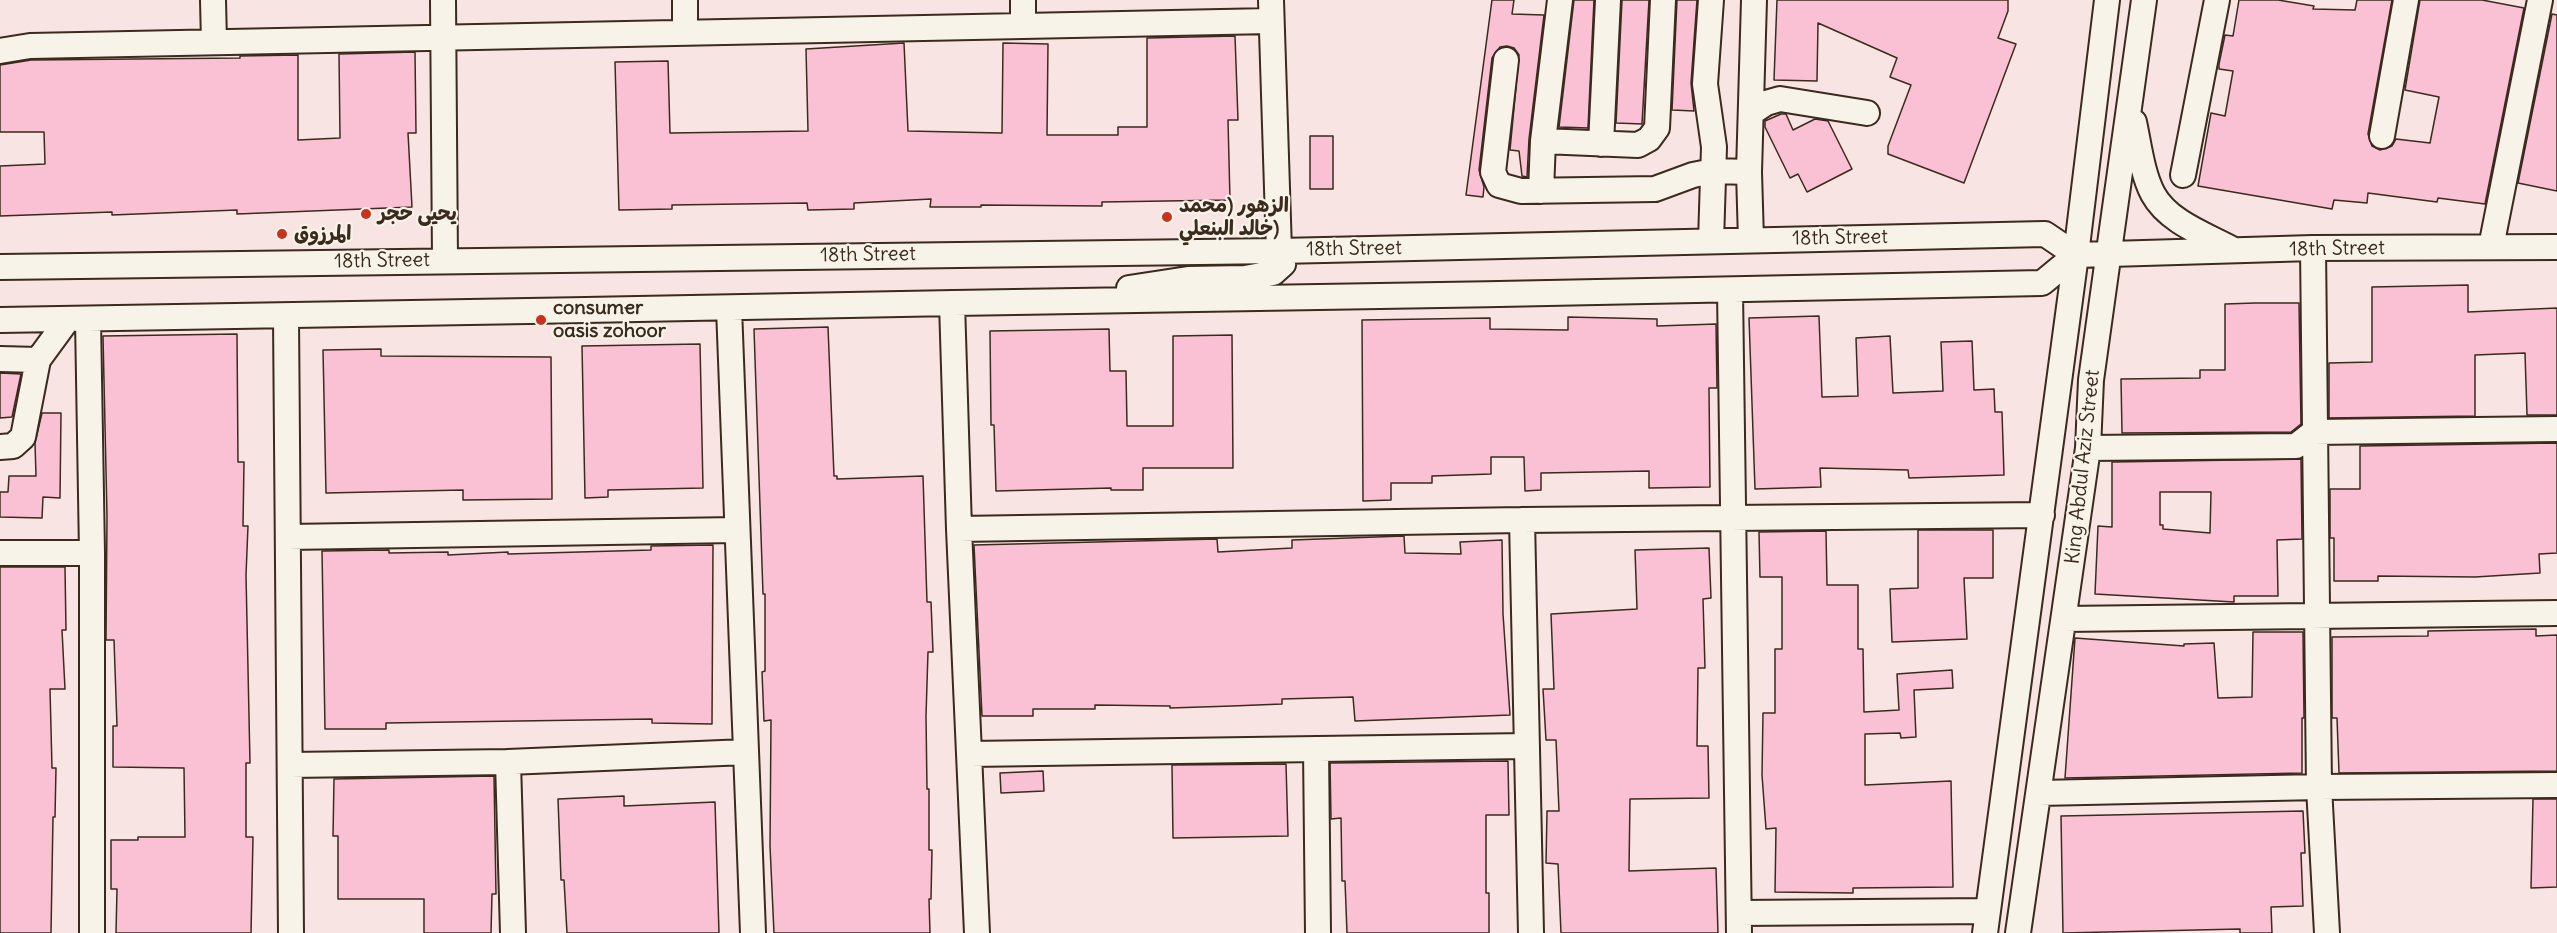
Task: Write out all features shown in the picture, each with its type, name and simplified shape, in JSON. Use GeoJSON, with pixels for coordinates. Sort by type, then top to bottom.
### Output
{"type":"FeatureCollection","features":[{"type":"Feature","properties":{"kind":"street"},"geometry":{"type":"LineString","coordinates":[[213,0],[213,42]]}},
{"type":"Feature","properties":{"kind":"street"},"geometry":{"type":"LineString","coordinates":[[443,0],[445,260]]}},
{"type":"Feature","properties":{"kind":"street"},"geometry":{"type":"LineString","coordinates":[[685,0],[685,32]]}},
{"type":"Feature","properties":{"kind":"street"},"geometry":{"type":"LineString","coordinates":[[1023,0],[1023,26]]}},
{"type":"Feature","properties":{"kind":"street"},"geometry":{"type":"LineString","coordinates":[[1541,191],[1543,141],[1560,0]]}},
{"type":"Feature","properties":{"kind":"street"},"geometry":{"type":"LineString","coordinates":[[1600,144],[1608,0]]}},
{"type":"Feature","properties":{"kind":"street"},"geometry":{"type":"LineString","coordinates":[[1543,141],[1638,145],[1649,139],[1657,128],[1663,0]]}},
{"type":"Feature","properties":{"kind":"street"},"geometry":{"type":"LineString","coordinates":[[1711,0],[1705,84],[1713,134],[1711,241]]}},
{"type":"Feature","properties":{"kind":"street"},"geometry":{"type":"LineString","coordinates":[[1751,240],[1749,172],[1754,0]]}},
{"type":"Feature","properties":{"kind":"street","name":"King Abdul Aziz Street"},"geometry":{"type":"LineString","coordinates":[[1986,922],[2042,515],[2107,0]]}},
{"type":"Feature","properties":{"kind":"street","name":"King Abdul Aziz Street"},"geometry":{"type":"LineString","coordinates":[[2018,933],[2088,448],[2091,380],[2131,107],[2144,0]]}},
{"type":"Feature","properties":{"kind":"street"},"geometry":{"type":"LineString","coordinates":[[2183,175],[2217,0]]}},
{"type":"Feature","properties":{"kind":"street"},"geometry":{"type":"LineString","coordinates":[[2382,136],[2406,0]]}},
{"type":"Feature","properties":{"kind":"street"},"geometry":{"type":"LineString","coordinates":[[2492,247],[2540,0]]}},
{"type":"Feature","properties":{"kind":"street"},"geometry":{"type":"LineString","coordinates":[[0,51],[30,46],[1023,26],[1271,10],[1279,251],[1283,264],[1274,273],[1245,278],[1188,279],[1043,301]]}},
{"type":"Feature","properties":{"kind":"street"},"geometry":{"type":"LineString","coordinates":[[1506,60],[1493,172],[1494,179],[1499,185],[1510,189],[1541,191],[1655,189],[1713,171],[1749,172]]}},
{"type":"Feature","properties":{"kind":"street"},"geometry":{"type":"LineString","coordinates":[[1751,113],[1766,103],[1780,99],[1868,113]]}},
{"type":"Feature","properties":{"kind":"street"},"geometry":{"type":"LineString","coordinates":[[2131,107],[2146,174],[2154,195],[2165,209],[2181,222],[2235,250]]}},
{"type":"Feature","properties":{"kind":"street","name":"18th Street"},"geometry":{"type":"LineString","coordinates":[[0,267],[1279,251],[2045,234],[2076,255],[2313,248],[2557,247]]}},
{"type":"Feature","properties":{"kind":"street"},"geometry":{"type":"LineString","coordinates":[[2313,248],[2319,787],[2327,933]]}},
{"type":"Feature","properties":{"kind":"street"},"geometry":{"type":"LineString","coordinates":[[0,320],[1730,291],[2042,283],[2076,255]]}},
{"type":"Feature","properties":{"kind":"street"},"geometry":{"type":"LineString","coordinates":[[1730,291],[1739,923],[1986,922]]}},
{"type":"Feature","properties":{"kind":"street"},"geometry":{"type":"LineString","coordinates":[[951,303],[978,933]]}},
{"type":"Feature","properties":{"kind":"street"},"geometry":{"type":"LineString","coordinates":[[729,308],[753,933]]}},
{"type":"Feature","properties":{"kind":"street"},"geometry":{"type":"LineString","coordinates":[[286,317],[291,933]]}},
{"type":"Feature","properties":{"kind":"street"},"geometry":{"type":"LineString","coordinates":[[0,447],[13,446],[23,437],[38,360],[78,319]]}},
{"type":"Feature","properties":{"kind":"street"},"geometry":{"type":"LineString","coordinates":[[78,319],[92,554],[92,933]]}},
{"type":"Feature","properties":{"kind":"street"},"geometry":{"type":"LineString","coordinates":[[0,359],[38,360]]}},
{"type":"Feature","properties":{"kind":"street"},"geometry":{"type":"LineString","coordinates":[[2088,448],[2296,446],[2314,432],[2557,429]]}},
{"type":"Feature","properties":{"kind":"street"},"geometry":{"type":"LineString","coordinates":[[959,529],[2042,515]]}},
{"type":"Feature","properties":{"kind":"street"},"geometry":{"type":"LineString","coordinates":[[1522,520],[1532,933]]}},
{"type":"Feature","properties":{"kind":"street"},"geometry":{"type":"LineString","coordinates":[[288,537],[736,530]]}},
{"type":"Feature","properties":{"kind":"street"},"geometry":{"type":"LineString","coordinates":[[0,553],[92,554]]}},
{"type":"Feature","properties":{"kind":"street"},"geometry":{"type":"LineString","coordinates":[[2064,619],[2557,613]]}},
{"type":"Feature","properties":{"kind":"street"},"geometry":{"type":"LineString","coordinates":[[970,754],[1527,746]]}},
{"type":"Feature","properties":{"kind":"street"},"geometry":{"type":"LineString","coordinates":[[1312,931],[1316,749]]}},
{"type":"Feature","properties":{"kind":"street"},"geometry":{"type":"LineString","coordinates":[[290,765],[508,762],[746,752]]}},
{"type":"Feature","properties":{"kind":"street"},"geometry":{"type":"LineString","coordinates":[[508,762],[513,933]]}},
{"type":"Feature","properties":{"kind":"street"},"geometry":{"type":"LineString","coordinates":[[2039,794],[2319,787],[2557,786]]}},
{"type":"Feature","properties":{"kind":"building"},"geometry":{"type":"Polygon","coordinates":[[[1492,0],[1514,0],[1512,14],[1544,15],[1529,139],[1527,177],[1522,176],[1519,151],[1510,150],[1519,55],[1514,48],[1507,46],[1500,47],[1492,58],[1479,170],[1484,187],[1483,197],[1466,195],[1492,0]]]}},
{"type":"Feature","properties":{"kind":"building"},"geometry":{"type":"Polygon","coordinates":[[[1574,0],[1594,0],[1588,128],[1559,127],[1574,0]]]}},
{"type":"Feature","properties":{"kind":"building"},"geometry":{"type":"Polygon","coordinates":[[[1622,0],[1649,0],[1642,124],[1616,123],[1622,0]]]}},
{"type":"Feature","properties":{"kind":"building"},"geometry":{"type":"Polygon","coordinates":[[[1677,0],[1697,0],[1691,83],[1694,111],[1672,110],[1677,0]]]}},
{"type":"Feature","properties":{"kind":"building"},"geometry":{"type":"Polygon","coordinates":[[[1777,0],[2008,0],[2008,11],[1998,38],[2016,44],[1964,183],[1888,154],[1888,146],[1911,85],[1890,77],[1897,58],[1818,23],[1817,81],[1774,80],[1777,0]]]}},
{"type":"Feature","properties":{"kind":"building"},"geometry":{"type":"Polygon","coordinates":[[[2239,0],[2278,0],[2314,6],[2313,9],[2355,10],[2357,0],[2392,0],[2368,134],[2372,146],[2380,150],[2392,146],[2396,139],[2430,143],[2439,97],[2405,90],[2420,0],[2482,0],[2524,8],[2485,204],[2438,198],[2437,202],[2368,193],[2367,203],[2334,200],[2332,209],[2198,186],[2211,113],[2225,116],[2233,71],[2219,69],[2219,64],[2225,35],[2233,36],[2239,0]]]}},
{"type":"Feature","properties":{"kind":"building"},"geometry":{"type":"Polygon","coordinates":[[[2552,14],[2557,15],[2557,191],[2518,183],[2552,14]]]}},
{"type":"Feature","properties":{"kind":"building"},"geometry":{"type":"Polygon","coordinates":[[[1235,36],[1238,120],[1228,120],[1230,200],[1102,202],[1102,206],[930,207],[931,199],[854,203],[854,209],[808,210],[807,203],[672,205],[672,209],[619,210],[615,62],[668,61],[670,133],[808,131],[806,49],[904,43],[908,131],[1002,133],[1003,43],[1048,44],[1047,135],[1118,135],[1118,127],[1147,127],[1147,38],[1235,36]]]}},
{"type":"Feature","properties":{"kind":"building"},"geometry":{"type":"Polygon","coordinates":[[[415,52],[416,133],[408,133],[412,207],[237,214],[237,210],[112,215],[112,212],[0,216],[0,166],[45,164],[44,132],[0,132],[0,65],[31,60],[240,58],[240,56],[298,55],[298,140],[340,138],[339,54],[415,52]]]}},
{"type":"Feature","properties":{"kind":"building"},"geometry":{"type":"Polygon","coordinates":[[[1786,114],[1793,130],[1815,119],[1828,121],[1852,169],[1807,192],[1798,174],[1790,178],[1765,127],[1765,121],[1786,114]]]}},
{"type":"Feature","properties":{"kind":"building"},"geometry":{"type":"Polygon","coordinates":[[[1310,136],[1333,136],[1333,189],[1310,189],[1310,136]]]}},
{"type":"Feature","properties":{"kind":"building"},"geometry":{"type":"Polygon","coordinates":[[[2468,285],[2468,312],[2557,308],[2557,415],[2527,415],[2525,353],[2475,355],[2475,416],[2329,418],[2329,363],[2372,362],[2372,287],[2468,285]]]}},
{"type":"Feature","properties":{"kind":"building"},"geometry":{"type":"Polygon","coordinates":[[[2299,303],[2301,424],[2291,432],[2122,433],[2121,379],[2200,378],[2200,370],[2225,370],[2225,304],[2299,303]]]}},
{"type":"Feature","properties":{"kind":"building"},"geometry":{"type":"Polygon","coordinates":[[[1819,316],[1822,397],[1858,396],[1856,338],[1890,336],[1893,393],[1943,391],[1941,342],[1972,341],[1974,390],[1994,389],[1995,412],[2002,412],[2004,475],[1909,478],[1908,470],[1820,468],[1821,487],[1755,489],[1749,318],[1819,316]]]}},
{"type":"Feature","properties":{"kind":"building"},"geometry":{"type":"Polygon","coordinates":[[[1568,317],[1657,319],[1657,326],[1716,324],[1717,388],[1709,388],[1710,487],[1649,488],[1649,471],[1541,473],[1541,490],[1525,491],[1524,457],[1491,457],[1491,474],[1432,476],[1432,483],[1391,483],[1391,500],[1363,501],[1362,320],[1490,318],[1490,329],[1568,330],[1568,317]]]}},
{"type":"Feature","properties":{"kind":"building"},"geometry":{"type":"Polygon","coordinates":[[[828,327],[834,476],[837,476],[837,479],[923,476],[927,602],[931,602],[933,652],[928,652],[926,716],[929,850],[932,850],[931,899],[929,899],[930,933],[774,933],[770,846],[771,720],[764,721],[762,672],[765,671],[765,594],[763,594],[754,329],[828,327]]]}},
{"type":"Feature","properties":{"kind":"building"},"geometry":{"type":"Polygon","coordinates":[[[1109,329],[1110,371],[1126,371],[1127,426],[1173,426],[1173,336],[1232,335],[1233,468],[1143,468],[1143,490],[1111,490],[1111,488],[996,491],[994,425],[991,425],[990,331],[1109,329]]]}},
{"type":"Feature","properties":{"kind":"building"},"geometry":{"type":"Polygon","coordinates":[[[237,334],[238,462],[244,462],[243,526],[248,526],[246,575],[250,763],[246,763],[246,837],[253,837],[251,933],[116,933],[117,889],[111,889],[111,840],[138,840],[138,837],[185,837],[184,768],[113,767],[113,726],[117,726],[114,640],[106,640],[107,516],[103,336],[237,334]]]}},
{"type":"Feature","properties":{"kind":"building"},"geometry":{"type":"Polygon","coordinates":[[[700,344],[703,488],[608,490],[608,497],[585,498],[582,346],[700,344]]]}},
{"type":"Feature","properties":{"kind":"building"},"geometry":{"type":"Polygon","coordinates":[[[381,349],[381,356],[551,357],[552,499],[463,500],[463,490],[326,493],[323,350],[381,349]]]}},
{"type":"Feature","properties":{"kind":"building"},"geometry":{"type":"Polygon","coordinates":[[[0,373],[21,374],[12,417],[0,418],[0,373]]]}},
{"type":"Feature","properties":{"kind":"building"},"geometry":{"type":"Polygon","coordinates":[[[42,413],[61,413],[60,498],[43,497],[42,518],[0,517],[0,492],[8,492],[9,476],[36,476],[35,443],[42,413]]]}},
{"type":"Feature","properties":{"kind":"building"},"geometry":{"type":"Polygon","coordinates":[[[2557,443],[2557,553],[2539,554],[2540,573],[2475,577],[2378,576],[2378,581],[2334,581],[2334,538],[2330,538],[2330,489],[2360,489],[2360,446],[2557,443]]]}},
{"type":"Feature","properties":{"kind":"building"},"geometry":{"type":"Polygon","coordinates":[[[2301,459],[2302,539],[2277,540],[2278,596],[2234,596],[2234,602],[2095,594],[2098,526],[2112,527],[2112,462],[2301,459]],[[2160,492],[2160,525],[2163,525],[2163,529],[2210,533],[2211,492],[2160,492]]]}},
{"type":"Feature","properties":{"kind":"building"},"geometry":{"type":"Polygon","coordinates":[[[1918,530],[1993,530],[1993,578],[1964,578],[1967,639],[1892,642],[1890,589],[1918,588],[1918,530]]]}},
{"type":"Feature","properties":{"kind":"building"},"geometry":{"type":"Polygon","coordinates":[[[1826,531],[1827,585],[1858,585],[1858,649],[1863,649],[1864,712],[1899,710],[1897,674],[1952,670],[1953,688],[1914,690],[1916,737],[1901,738],[1900,733],[1865,734],[1865,785],[1951,781],[1953,887],[1853,888],[1853,893],[1775,892],[1776,828],[1766,829],[1762,775],[1763,713],[1775,713],[1775,649],[1782,649],[1782,577],[1760,577],[1759,532],[1826,531]]]}},
{"type":"Feature","properties":{"kind":"building"},"geometry":{"type":"Polygon","coordinates":[[[1404,536],[1405,553],[1461,554],[1460,542],[1502,540],[1503,614],[1510,715],[1355,721],[1353,697],[1282,699],[1282,704],[1170,708],[1170,706],[1095,705],[1095,709],[1033,709],[1033,716],[982,716],[974,545],[1217,539],[1218,552],[1292,548],[1292,540],[1404,536]]]}},
{"type":"Feature","properties":{"kind":"building"},"geometry":{"type":"Polygon","coordinates":[[[713,545],[712,724],[652,723],[652,719],[386,723],[386,729],[325,729],[322,551],[389,550],[389,553],[448,552],[448,555],[651,550],[651,546],[713,545]]]}},
{"type":"Feature","properties":{"kind":"building"},"geometry":{"type":"Polygon","coordinates":[[[1709,548],[1711,598],[1703,599],[1705,668],[1698,668],[1697,746],[1708,746],[1709,798],[1630,799],[1629,871],[1716,868],[1718,933],[1561,933],[1558,864],[1546,863],[1547,811],[1559,811],[1556,740],[1546,740],[1543,689],[1554,689],[1551,614],[1637,609],[1635,550],[1709,548]]]}},
{"type":"Feature","properties":{"kind":"building"},"geometry":{"type":"Polygon","coordinates":[[[0,567],[65,567],[66,630],[62,630],[65,689],[50,689],[52,768],[56,768],[51,933],[0,933],[0,567]]]}},
{"type":"Feature","properties":{"kind":"building"},"geometry":{"type":"Polygon","coordinates":[[[2536,629],[2536,636],[2557,635],[2557,771],[2339,773],[2337,718],[2332,718],[2332,637],[2428,636],[2428,631],[2536,629]]]}},
{"type":"Feature","properties":{"kind":"building"},"geometry":{"type":"Polygon","coordinates":[[[2253,632],[2303,632],[2302,773],[2065,778],[2075,638],[2184,646],[2184,644],[2214,643],[2218,698],[2252,697],[2253,632]]]}},
{"type":"Feature","properties":{"kind":"building"},"geometry":{"type":"Polygon","coordinates":[[[1508,761],[1509,815],[1486,815],[1486,893],[1489,893],[1489,933],[1347,933],[1345,881],[1342,881],[1341,818],[1331,819],[1330,763],[1508,761]]]}},
{"type":"Feature","properties":{"kind":"building"},"geometry":{"type":"Polygon","coordinates":[[[1286,764],[1288,836],[1173,838],[1172,765],[1286,764]]]}},
{"type":"Feature","properties":{"kind":"building"},"geometry":{"type":"Polygon","coordinates":[[[1043,771],[1044,791],[1001,793],[1000,773],[1043,771]]]}},
{"type":"Feature","properties":{"kind":"building"},"geometry":{"type":"Polygon","coordinates":[[[494,776],[496,894],[492,894],[491,933],[424,933],[424,899],[338,899],[338,836],[333,836],[334,779],[494,776]]]}},
{"type":"Feature","properties":{"kind":"building"},"geometry":{"type":"Polygon","coordinates":[[[624,796],[624,806],[715,802],[719,933],[567,933],[564,880],[561,880],[558,799],[624,796]]]}},
{"type":"Feature","properties":{"kind":"building"},"geometry":{"type":"Polygon","coordinates":[[[2533,799],[2557,799],[2557,887],[2531,888],[2533,799]]]}},
{"type":"Feature","properties":{"kind":"building"},"geometry":{"type":"Polygon","coordinates":[[[2303,811],[2305,853],[2301,853],[2303,906],[2271,907],[2272,933],[2240,933],[2240,929],[2063,933],[2061,816],[2303,811]]]}},
{"type":"Feature","properties":{"kind":"place","name":"يحيى حجر"},"geometry":{"type":"Point","coordinates":[366,214]}},
{"type":"Feature","properties":{"kind":"place","name":"الزهور (محمد خالد البنعلي)"},"geometry":{"type":"Point","coordinates":[1167,217]}},
{"type":"Feature","properties":{"kind":"place","name":"المرزوق"},"geometry":{"type":"Point","coordinates":[282,234]}},
{"type":"Feature","properties":{"kind":"place","name":"consumer oasis zohoor"},"geometry":{"type":"Point","coordinates":[541,320]}}]}
